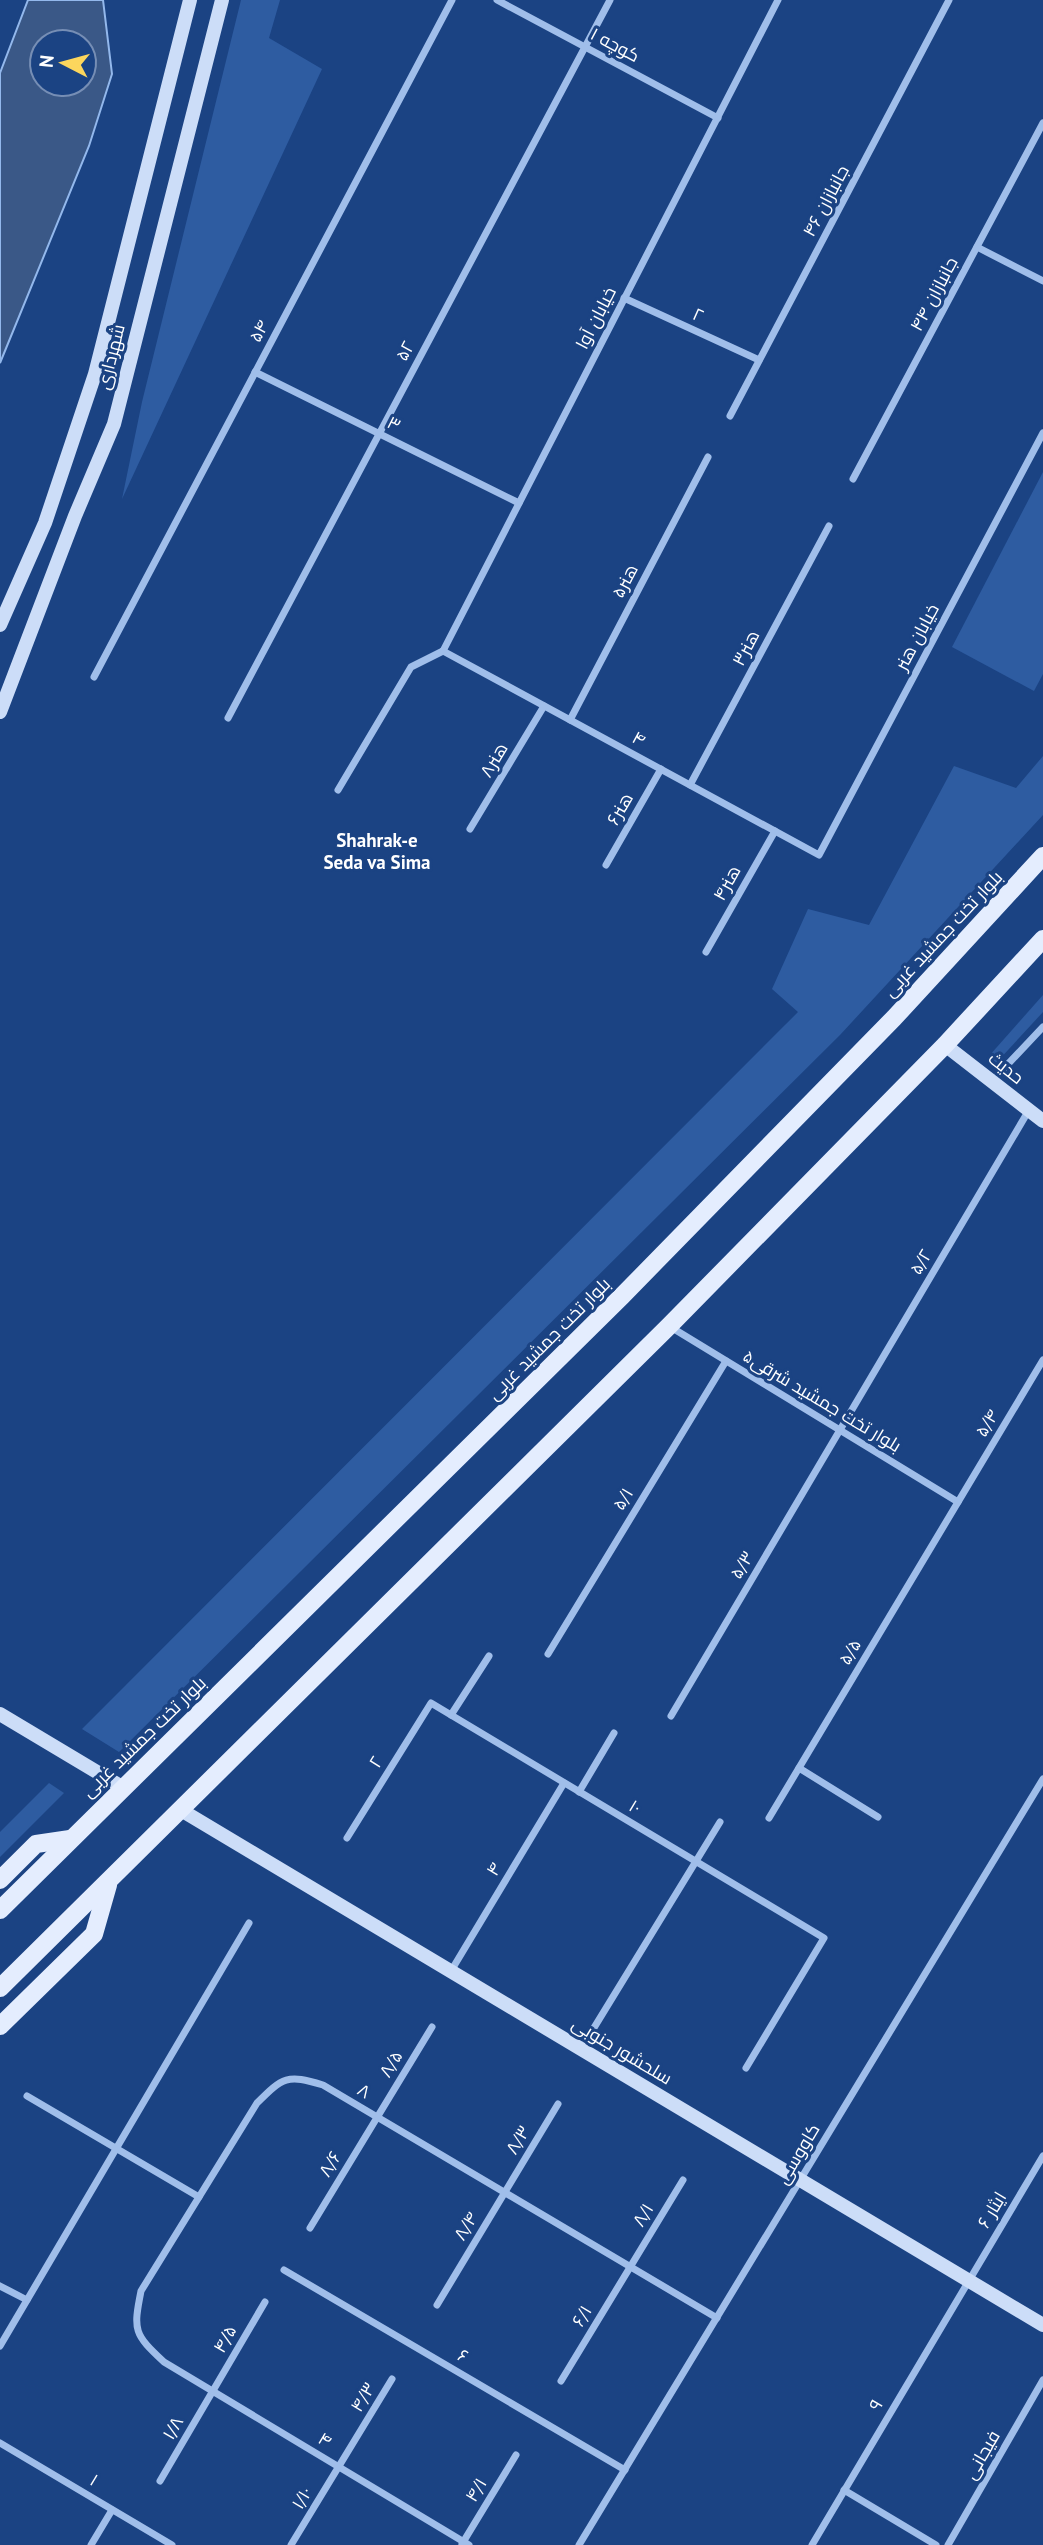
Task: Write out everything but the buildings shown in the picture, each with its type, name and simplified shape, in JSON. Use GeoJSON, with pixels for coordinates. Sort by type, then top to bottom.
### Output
{"type":"FeatureCollection","features":[{"type":"Feature","properties":{"kind":"main road","name":"بلوار تخت جمشید غربی"},"geometry":{"type":"LineString","coordinates":[[0,1910],[622,1296],[894,1018],[1043,856]]}},
{"type":"Feature","properties":{"kind":"main road"},"geometry":{"type":"LineString","coordinates":[[0,1988],[669,1326],[945,1045],[1043,939]]}},
{"type":"Feature","properties":{"kind":"main road"},"geometry":{"type":"LineString","coordinates":[[0,1880],[36,1844],[70,1839]]}},
{"type":"Feature","properties":{"kind":"main road"},"geometry":{"type":"LineString","coordinates":[[0,2026],[94,1934],[109,1882]]}},
{"type":"Feature","properties":{"kind":"street","name":"شهرداری"},"geometry":{"type":"LineString","coordinates":[[0,625],[45,523],[94,374],[190,0]]}},
{"type":"Feature","properties":{"kind":"street","name":"شهرداری"},"geometry":{"type":"LineString","coordinates":[[0,712],[75,516],[114,424],[222,0]]}},
{"type":"Feature","properties":{"kind":"street","name":"۵۴"},"geometry":{"type":"LineString","coordinates":[[94,677],[452,0]]}},
{"type":"Feature","properties":{"kind":"street","name":"کوچه ۱"},"geometry":{"type":"LineString","coordinates":[[497,0],[718,118]]}},
{"type":"Feature","properties":{"kind":"street","name":"۵۲"},"geometry":{"type":"LineString","coordinates":[[228,718],[610,0]]}},
{"type":"Feature","properties":{"kind":"street","name":"خیابان آوا"},"geometry":{"type":"LineString","coordinates":[[443,651],[778,0]]}},
{"type":"Feature","properties":{"kind":"street","name":"۴۶ جانبازان"},"geometry":{"type":"LineString","coordinates":[[730,416],[949,0]]}},
{"type":"Feature","properties":{"kind":"street","name":"۴۴ جانبازان"},"geometry":{"type":"LineString","coordinates":[[853,479],[1043,123]]}},
{"type":"Feature","properties":{"kind":"street"},"geometry":{"type":"LineString","coordinates":[[977,247],[1043,281]]}},
{"type":"Feature","properties":{"kind":"street","name":"۲"},"geometry":{"type":"LineString","coordinates":[[624,298],[759,360]]}},
{"type":"Feature","properties":{"kind":"street","name":"۳"},"geometry":{"type":"LineString","coordinates":[[255,372],[519,503]]}},
{"type":"Feature","properties":{"kind":"street","name":"خیابان هنر"},"geometry":{"type":"LineString","coordinates":[[819,855],[1042,436]]}},
{"type":"Feature","properties":{"kind":"street","name":"هنر۵"},"geometry":{"type":"LineString","coordinates":[[570,720],[708,457]]}},
{"type":"Feature","properties":{"kind":"street","name":"هنر۳"},"geometry":{"type":"LineString","coordinates":[[690,785],[829,526]]}},
{"type":"Feature","properties":{"kind":"street"},"geometry":{"type":"LineString","coordinates":[[338,790],[411,667],[443,651]]}},
{"type":"Feature","properties":{"kind":"street","name":"۴"},"geometry":{"type":"LineString","coordinates":[[443,651],[819,855]]}},
{"type":"Feature","properties":{"kind":"street","name":"هنر۸"},"geometry":{"type":"LineString","coordinates":[[470,830],[544,706]]}},
{"type":"Feature","properties":{"kind":"street","name":"هنر۶"},"geometry":{"type":"LineString","coordinates":[[606,865],[661,769]]}},
{"type":"Feature","properties":{"kind":"street","name":"هنر۴"},"geometry":{"type":"LineString","coordinates":[[706,952],[775,831]]}},
{"type":"Feature","properties":{"kind":"street"},"geometry":{"type":"LineString","coordinates":[[992,1081],[1043,1027]]}},
{"type":"Feature","properties":{"kind":"street","name":"حدیث"},"geometry":{"type":"LineString","coordinates":[[945,1045],[1043,1121]]}},
{"type":"Feature","properties":{"kind":"street","name":"۵/۲"},"geometry":{"type":"LineString","coordinates":[[840,1430],[1029,1110]]}},
{"type":"Feature","properties":{"kind":"street","name":"بلوار تخت جمشید شرقی۵"},"geometry":{"type":"LineString","coordinates":[[669,1326],[958,1502]]}},
{"type":"Feature","properties":{"kind":"street","name":"۵/۴"},"geometry":{"type":"LineString","coordinates":[[958,1502],[1043,1360]]}},
{"type":"Feature","properties":{"kind":"street","name":"۵/۱"},"geometry":{"type":"LineString","coordinates":[[548,1654],[726,1361]]}},
{"type":"Feature","properties":{"kind":"street","name":"۵/۳"},"geometry":{"type":"LineString","coordinates":[[671,1716],[840,1430]]}},
{"type":"Feature","properties":{"kind":"street","name":"۵/۵"},"geometry":{"type":"LineString","coordinates":[[769,1818],[958,1502]]}},
{"type":"Feature","properties":{"kind":"street"},"geometry":{"type":"LineString","coordinates":[[451,1715],[489,1656]]}},
{"type":"Feature","properties":{"kind":"street","name":"۲"},"geometry":{"type":"LineString","coordinates":[[348,1838],[431,1703]]}},
{"type":"Feature","properties":{"kind":"street","name":"۱۰"},"geometry":{"type":"LineString","coordinates":[[431,1703],[824,1938],[746,2068]]}},
{"type":"Feature","properties":{"kind":"street"},"geometry":{"type":"LineString","coordinates":[[2,1720],[122,1787]]}},
{"type":"Feature","properties":{"kind":"street"},"geometry":{"type":"LineString","coordinates":[[579,1792],[614,1733]]}},
{"type":"Feature","properties":{"kind":"street"},"geometry":{"type":"LineString","coordinates":[[799,1768],[878,1817]]}},
{"type":"Feature","properties":{"kind":"street","name":"کاووسی"},"geometry":{"type":"LineString","coordinates":[[579,2545],[1043,1779]]}},
{"type":"Feature","properties":{"kind":"street","name":"۴"},"geometry":{"type":"LineString","coordinates":[[451,1971],[564,1783]]}},
{"type":"Feature","properties":{"kind":"street","name":"سلحشور جنوبی"},"geometry":{"type":"LineString","coordinates":[[181,1810],[1043,2325]]}},
{"type":"Feature","properties":{"kind":"street"},"geometry":{"type":"LineString","coordinates":[[581,2049],[720,1822]]}},
{"type":"Feature","properties":{"kind":"street"},"geometry":{"type":"LineString","coordinates":[[0,2346],[249,1923]]}},
{"type":"Feature","properties":{"kind":"street","name":"۸/۵"},"geometry":{"type":"LineString","coordinates":[[377,2117],[432,2027]]}},
{"type":"Feature","properties":{"kind":"street","name":"۸"},"geometry":{"type":"LineString","coordinates":[[164,2361],[141,2340],[135,2321],[141,2291],[257,2103],[279,2081],[301,2078],[323,2085],[717,2318]]}},
{"type":"Feature","properties":{"kind":"street"},"geometry":{"type":"LineString","coordinates":[[27,2096],[199,2197]]}},
{"type":"Feature","properties":{"kind":"street","name":"۸/۳"},"geometry":{"type":"LineString","coordinates":[[505,2193],[558,2104]]}},
{"type":"Feature","properties":{"kind":"street","name":"۸/۶"},"geometry":{"type":"LineString","coordinates":[[310,2228],[377,2117]]}},
{"type":"Feature","properties":{"kind":"street","name":"ایثار ۶"},"geometry":{"type":"LineString","coordinates":[[968,2280],[1043,2156]]}},
{"type":"Feature","properties":{"kind":"street","name":"۸/۱"},"geometry":{"type":"LineString","coordinates":[[630,2267],[683,2180]]}},
{"type":"Feature","properties":{"kind":"street","name":"۸/۴"},"geometry":{"type":"LineString","coordinates":[[437,2305],[505,2193]]}},
{"type":"Feature","properties":{"kind":"street","name":"۶/۱"},"geometry":{"type":"LineString","coordinates":[[561,2381],[630,2267]]}},
{"type":"Feature","properties":{"kind":"street","name":"۶"},"geometry":{"type":"LineString","coordinates":[[284,2270],[625,2470]]}},
{"type":"Feature","properties":{"kind":"street","name":"۹"},"geometry":{"type":"LineString","coordinates":[[812,2545],[968,2280]]}},
{"type":"Feature","properties":{"kind":"street"},"geometry":{"type":"LineString","coordinates":[[0,2286],[27,2300]]}},
{"type":"Feature","properties":{"kind":"street","name":"۴/۵"},"geometry":{"type":"LineString","coordinates":[[213,2391],[265,2302]]}},
{"type":"Feature","properties":{"kind":"street","name":"۴"},"geometry":{"type":"LineString","coordinates":[[164,2361],[465,2544]]}},
{"type":"Feature","properties":{"kind":"street","name":"۴/۳"},"geometry":{"type":"LineString","coordinates":[[339,2467],[392,2379]]}},
{"type":"Feature","properties":{"kind":"street","name":"فیجانی"},"geometry":{"type":"LineString","coordinates":[[948,2545],[1043,2380]]}},
{"type":"Feature","properties":{"kind":"street","name":"۱/۸"},"geometry":{"type":"LineString","coordinates":[[160,2481],[213,2391]]}},
{"type":"Feature","properties":{"kind":"street","name":"۱"},"geometry":{"type":"LineString","coordinates":[[0,2443],[172,2545]]}},
{"type":"Feature","properties":{"kind":"street","name":"۴/۱"},"geometry":{"type":"LineString","coordinates":[[465,2544],[516,2455]]}},
{"type":"Feature","properties":{"kind":"street","name":"۱/۱۰"},"geometry":{"type":"LineString","coordinates":[[292,2545],[339,2467]]}},
{"type":"Feature","properties":{"kind":"street"},"geometry":{"type":"LineString","coordinates":[[844,2490],[936,2545]]}},
{"type":"Feature","properties":{"kind":"street"},"geometry":{"type":"LineString","coordinates":[[91,2545],[112,2510]]}},
{"type":"Feature","properties":{"kind":"shaded area"},"geometry":{"type":"Polygon","coordinates":[[[28,0],[103,0],[112,74],[89,146],[0,363],[0,73],[28,0]]]}},
{"type":"Feature","properties":{"kind":"shaded area"},"geometry":{"type":"Polygon","coordinates":[[[241,0],[280,0],[269,38],[322,69],[122,499],[142,402],[241,0]]]}},
{"type":"Feature","properties":{"kind":"shaded area"},"geometry":{"type":"Polygon","coordinates":[[[1043,472],[1043,674],[1034,691],[952,647],[1043,472]]]}},
{"type":"Feature","properties":{"kind":"shaded area"},"geometry":{"type":"Polygon","coordinates":[[[1043,756],[1043,815],[840,1035],[119,1752],[82,1729],[798,1012],[772,989],[808,909],[869,925],[954,766],[1016,788],[1043,756]]]}},
{"type":"Feature","properties":{"kind":"shaded area"},"geometry":{"type":"Polygon","coordinates":[[[1043,995],[1043,1012],[996,1063],[989,1056],[1043,995]]]}},
{"type":"Feature","properties":{"kind":"shaded area"},"geometry":{"type":"Polygon","coordinates":[[[49,1783],[64,1793],[0,1857],[0,1832],[49,1783]]]}},
{"type":"Feature","properties":{"kind":"district","name":"Shahrak-e Seda va Sima"},"geometry":{"type":"Point","coordinates":[377,851]}}]}
